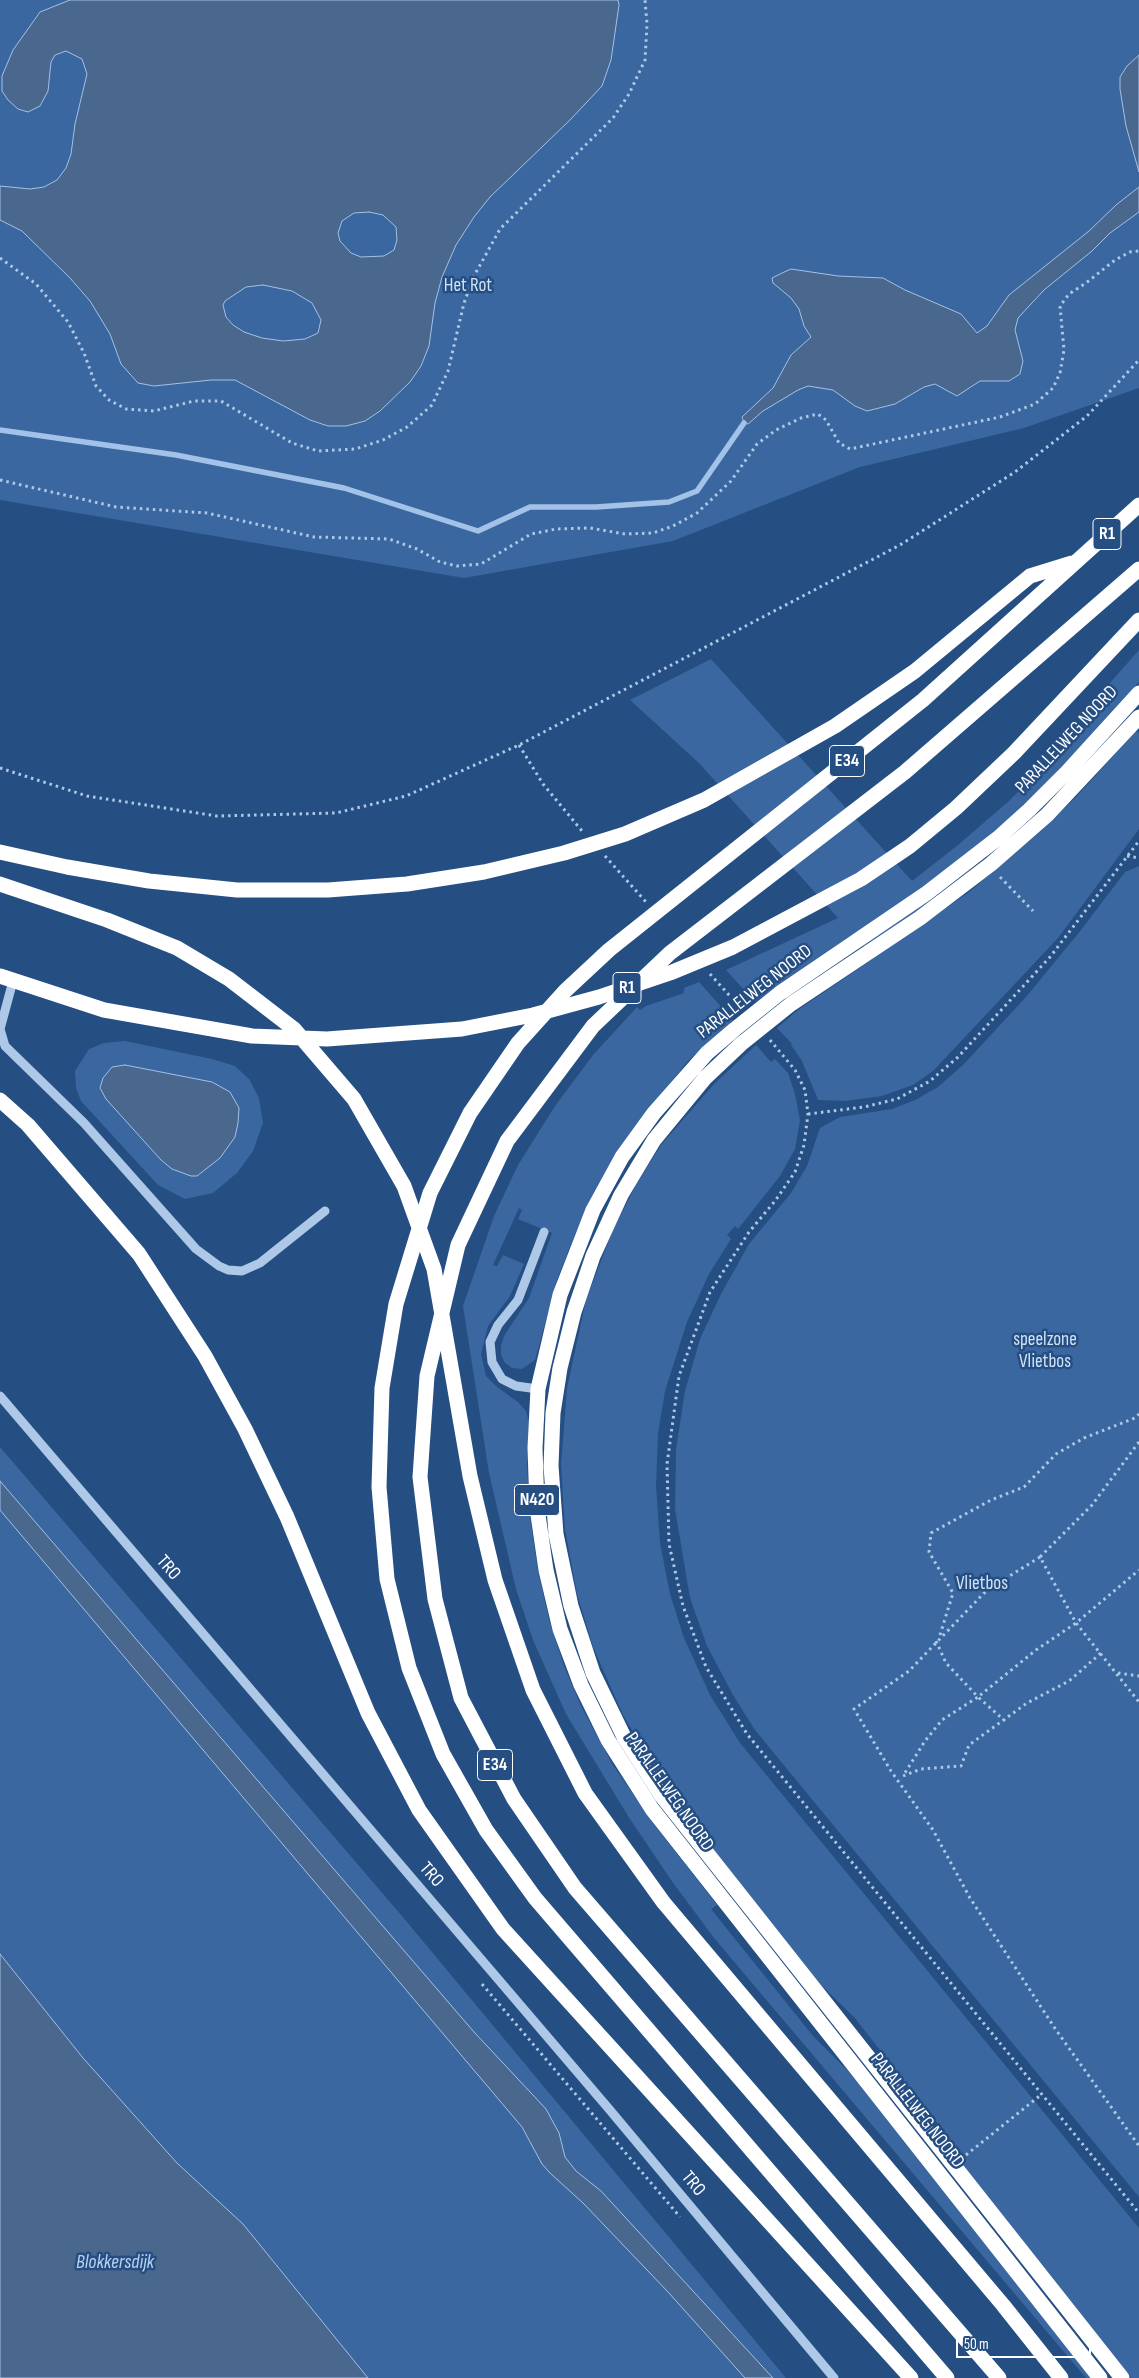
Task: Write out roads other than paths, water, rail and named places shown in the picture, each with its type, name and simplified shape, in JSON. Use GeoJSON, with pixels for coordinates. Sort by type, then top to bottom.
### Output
{"type":"FeatureCollection","features":[{"type":"Feature","properties":{"kind":"highway","name":"R1"},"geometry":{"type":"LineString","coordinates":[[1076,562],[1139,505]]}},
{"type":"Feature","properties":{"kind":"highway"},"geometry":{"type":"LineString","coordinates":[[0,852],[67,867],[149,881],[237,890],[310,890],[407,884],[484,872],[564,853],[625,834],[704,800],[835,726],[914,671],[1030,576],[1076,562]]}},
{"type":"Feature","properties":{"kind":"highway","name":"E34"},"geometry":{"type":"LineString","coordinates":[[947,2378],[535,1898],[486,1830],[443,1754],[409,1668],[387,1579],[379,1487],[382,1388],[396,1304],[430,1193],[470,1113],[518,1043],[565,991],[609,950],[923,700],[1076,562]]}},
{"type":"Feature","properties":{"kind":"highway","name":"E34"},"geometry":{"type":"LineString","coordinates":[[999,2378],[575,1888],[514,1799],[461,1698],[434,1599],[420,1477],[427,1376],[458,1245],[503,1150],[593,1026],[670,953],[905,772],[1139,569]]}},
{"type":"Feature","properties":{"kind":"highway","name":"R1"},"geometry":{"type":"LineString","coordinates":[[7,978],[104,1010],[182,1025],[252,1036],[327,1039],[462,1029],[533,1015],[600,997],[670,973],[733,947],[799,914],[860,879],[910,846],[956,808],[1014,753],[1139,620]]}},
{"type":"Feature","properties":{"kind":"highway","name":"PARALLELWEG NOORD"},"geometry":{"type":"LineString","coordinates":[[1100,2378],[652,1809],[608,1740],[581,1685],[567,1648],[546,1570],[537,1508],[535,1448],[538,1389],[560,1295],[593,1210],[622,1157],[654,1113],[708,1053],[780,993],[927,893],[998,838],[1067,772],[1139,693]]}},
{"type":"Feature","properties":{"kind":"highway","name":"PARALLELWEG NOORD"},"geometry":{"type":"LineString","coordinates":[[1122,2378],[672,1809],[624,1737],[593,1673],[571,1606],[556,1534],[551,1466],[553,1413],[560,1368],[574,1312],[593,1256],[621,1195],[654,1140],[705,1078],[741,1044],[791,1004],[920,918],[991,864],[1047,815],[1139,717]]}},
{"type":"Feature","properties":{"kind":"highway"},"geometry":{"type":"LineString","coordinates":[[0,884],[107,920],[177,948],[229,980],[294,1029],[354,1099],[404,1186],[434,1269],[470,1476],[495,1580],[533,1690],[585,1793],[664,1903],[1003,2305],[1061,2378]]}},
{"type":"Feature","properties":{"kind":"highway"},"geometry":{"type":"LineString","coordinates":[[0,1100],[28,1125],[139,1254],[205,1356],[245,1428],[287,1517],[368,1713],[419,1810],[441,1842],[504,1929],[911,2378]]}},
{"type":"Feature","properties":{"kind":"lane"},"geometry":{"type":"LineString","coordinates":[[7,978],[0,1029],[5,1046],[84,1123],[196,1249],[219,1266],[228,1270],[242,1271],[260,1264],[325,1211]]}},
{"type":"Feature","properties":{"kind":"lane"},"geometry":{"type":"LineString","coordinates":[[538,1389],[516,1386],[502,1379],[492,1362],[490,1342],[498,1326],[518,1300],[544,1232]]}},
{"type":"Feature","properties":{"kind":"lane","name":"TRO"},"geometry":{"type":"LineString","coordinates":[[0,1396],[610,2109],[834,2378]]}},
{"type":"Feature","properties":{"kind":"water"},"geometry":{"type":"Polygon","coordinates":[[[70,0],[618,0],[619,5],[611,60],[602,86],[570,120],[490,197],[456,245],[442,277],[435,303],[429,346],[421,366],[410,382],[380,411],[365,421],[346,426],[328,426],[310,420],[235,380],[211,380],[154,386],[138,383],[121,364],[110,334],[90,301],[70,278],[22,231],[0,220],[0,186],[30,189],[44,187],[57,180],[66,168],[71,154],[75,124],[87,74],[82,59],[66,51],[55,55],[51,62],[48,91],[40,106],[28,112],[18,109],[8,100],[2,91],[2,76],[13,50],[40,12],[70,0]],[[369,212],[354,213],[342,221],[338,233],[340,241],[351,253],[361,257],[384,256],[394,250],[397,240],[396,227],[383,215],[369,212]],[[263,285],[246,287],[225,301],[223,305],[226,317],[233,325],[244,332],[262,338],[283,341],[305,339],[318,333],[321,320],[312,303],[292,291],[263,285]]]}},
{"type":"Feature","properties":{"kind":"water"},"geometry":{"type":"Polygon","coordinates":[[[1139,55],[1139,172],[1126,126],[1120,77],[1127,66],[1139,55]]]}},
{"type":"Feature","properties":{"kind":"water"},"geometry":{"type":"Polygon","coordinates":[[[1139,187],[1139,212],[1110,233],[1092,251],[1044,290],[1018,318],[1015,330],[1023,361],[1020,374],[1009,381],[980,381],[957,396],[935,384],[924,387],[895,404],[867,411],[855,406],[833,390],[808,386],[763,411],[748,424],[744,423],[742,417],[773,388],[791,355],[811,337],[804,326],[799,309],[791,298],[773,283],[772,278],[791,269],[838,276],[883,278],[905,290],[961,314],[977,333],[987,326],[1009,295],[1089,231],[1116,205],[1139,187]]]}},
{"type":"Feature","properties":{"kind":"water"},"geometry":{"type":"Polygon","coordinates":[[[125,1065],[212,1082],[230,1092],[239,1108],[238,1123],[235,1137],[220,1158],[197,1176],[191,1176],[172,1169],[161,1160],[106,1099],[100,1088],[103,1078],[112,1067],[125,1065]]]}},
{"type":"Feature","properties":{"kind":"water"},"geometry":{"type":"Polygon","coordinates":[[[0,1481],[474,2032],[546,2109],[559,2133],[565,2157],[576,2171],[601,2191],[773,2378],[745,2378],[669,2293],[583,2203],[542,2164],[522,2127],[0,1510],[0,1481]]]}},
{"type":"Feature","properties":{"kind":"water","name":"Blokkersdijk"},"geometry":{"type":"Polygon","coordinates":[[[0,1954],[83,2058],[177,2163],[243,2224],[368,2378],[0,2378],[0,1954]]]}},
{"type":"Feature","properties":{"kind":"waterway"},"geometry":{"type":"LineString","coordinates":[[0,430],[176,455],[344,488],[478,531],[530,507],[596,507],[669,502],[697,491],[744,423]]}},
{"type":"Feature","properties":{"kind":"park label","name":"Het Rot"},"geometry":{"type":"Point","coordinates":[468,286]}},
{"type":"Feature","properties":{"kind":"park label","name":"speelzone Vlietbos"},"geometry":{"type":"Point","coordinates":[1045,1351]}},
{"type":"Feature","properties":{"kind":"park label","name":"Vlietbos"},"geometry":{"type":"Point","coordinates":[982,1584]}}]}
